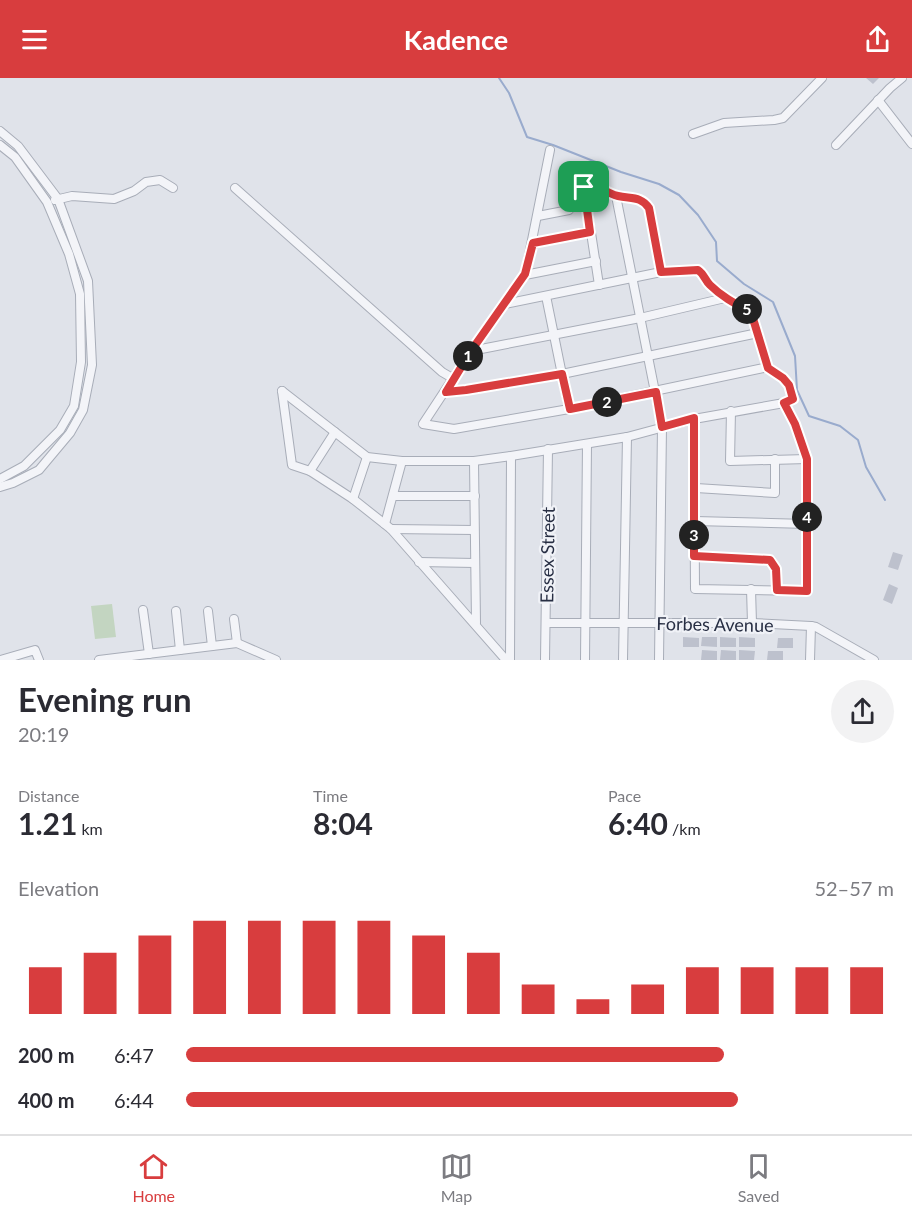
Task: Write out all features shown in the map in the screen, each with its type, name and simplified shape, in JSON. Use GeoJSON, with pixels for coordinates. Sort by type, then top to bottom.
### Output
{"type":"FeatureCollection","features":[{"type":"Feature","properties":{"kind":"street"},"geometry":{"type":"LineString","coordinates":[[693,135],[724,123],[783,118],[822,78]]}},
{"type":"Feature","properties":{"kind":"street"},"geometry":{"type":"LineString","coordinates":[[836,145],[902,78]]}},
{"type":"Feature","properties":{"kind":"street"},"geometry":{"type":"LineString","coordinates":[[878,100],[912,144]]}},
{"type":"Feature","properties":{"kind":"street"},"geometry":{"type":"LineString","coordinates":[[0,131],[18,146],[58,200],[88,281],[92,365],[83,410],[70,433],[39,470],[0,487]]}},
{"type":"Feature","properties":{"kind":"street"},"geometry":{"type":"LineString","coordinates":[[0,145],[15,158],[47,202],[69,254],[80,294],[81,362],[74,406],[60,430],[24,466],[0,479]]}},
{"type":"Feature","properties":{"kind":"street"},"geometry":{"type":"LineString","coordinates":[[550,150],[525,274],[423,424],[454,429],[570,409],[768,368]]}},
{"type":"Feature","properties":{"kind":"street"},"geometry":{"type":"LineString","coordinates":[[47,202],[72,196],[114,199],[134,191],[146,182],[160,180],[173,188]]}},
{"type":"Feature","properties":{"kind":"street"},"geometry":{"type":"LineString","coordinates":[[599,285],[584,187],[591,183],[616,196],[640,199],[645,202],[649,208],[661,272]]}},
{"type":"Feature","properties":{"kind":"street"},"geometry":{"type":"LineString","coordinates":[[235,188],[442,372],[454,378]]}},
{"type":"Feature","properties":{"kind":"street"},"geometry":{"type":"LineString","coordinates":[[616,196],[662,427],[659,660]]}},
{"type":"Feature","properties":{"kind":"street"},"geometry":{"type":"LineString","coordinates":[[538,216],[569,210]]}},
{"type":"Feature","properties":{"kind":"street"},"geometry":{"type":"LineString","coordinates":[[533,243],[590,232]]}},
{"type":"Feature","properties":{"kind":"street"},"geometry":{"type":"LineString","coordinates":[[525,274],[596,261]]}},
{"type":"Feature","properties":{"kind":"street"},"geometry":{"type":"LineString","coordinates":[[505,304],[661,272],[698,270],[725,298],[751,312],[768,368],[789,385],[793,399],[784,403],[694,418],[627,437],[512,456],[474,461],[402,461],[367,457],[282,391],[292,465],[310,471],[353,499],[388,526],[508,660]]}},
{"type":"Feature","properties":{"kind":"street"},"geometry":{"type":"LineString","coordinates":[[546,296],[570,409]]}},
{"type":"Feature","properties":{"kind":"street"},"geometry":{"type":"LineString","coordinates":[[471,351],[640,318],[725,298]]}},
{"type":"Feature","properties":{"kind":"street"},"geometry":{"type":"LineString","coordinates":[[446,392],[562,374],[758,333]]}},
{"type":"Feature","properties":{"kind":"street"},"geometry":{"type":"LineString","coordinates":[[694,418],[695,589],[807,591],[807,459],[795,424],[784,403]]}},
{"type":"Feature","properties":{"kind":"street"},"geometry":{"type":"LineString","coordinates":[[74,406],[83,410]]}},
{"type":"Feature","properties":{"kind":"street"},"geometry":{"type":"LineString","coordinates":[[730,411],[730,460],[807,459]]}},
{"type":"Feature","properties":{"kind":"street"},"geometry":{"type":"LineString","coordinates":[[310,471],[335,432]]}},
{"type":"Feature","properties":{"kind":"street"},"geometry":{"type":"LineString","coordinates":[[623,660],[627,437]]}},
{"type":"Feature","properties":{"kind":"street"},"geometry":{"type":"LineString","coordinates":[[585,660],[587,444]]}},
{"type":"Feature","properties":{"kind":"street","name":"Essex Street"},"geometry":{"type":"LineString","coordinates":[[545,660],[548,449]]}},
{"type":"Feature","properties":{"kind":"street"},"geometry":{"type":"LineString","coordinates":[[508,660],[512,456]]}},
{"type":"Feature","properties":{"kind":"street"},"geometry":{"type":"LineString","coordinates":[[353,499],[367,457]]}},
{"type":"Feature","properties":{"kind":"street"},"geometry":{"type":"LineString","coordinates":[[696,488],[775,493],[775,459]]}},
{"type":"Feature","properties":{"kind":"street"},"geometry":{"type":"LineString","coordinates":[[388,526],[402,461]]}},
{"type":"Feature","properties":{"kind":"street"},"geometry":{"type":"LineString","coordinates":[[474,461],[476,623]]}},
{"type":"Feature","properties":{"kind":"street"},"geometry":{"type":"LineString","coordinates":[[393,496],[475,496]]}},
{"type":"Feature","properties":{"kind":"street"},"geometry":{"type":"LineString","coordinates":[[695,521],[807,524]]}},
{"type":"Feature","properties":{"kind":"street"},"geometry":{"type":"LineString","coordinates":[[388,526],[474,531]]}},
{"type":"Feature","properties":{"kind":"street"},"geometry":{"type":"LineString","coordinates":[[694,556],[771,560],[776,569],[777,590]]}},
{"type":"Feature","properties":{"kind":"street"},"geometry":{"type":"LineString","coordinates":[[419,562],[475,563]]}},
{"type":"Feature","properties":{"kind":"street"},"geometry":{"type":"LineString","coordinates":[[750,589],[752,623]]}},
{"type":"Feature","properties":{"kind":"street"},"geometry":{"type":"LineString","coordinates":[[143,610],[149,654]]}},
{"type":"Feature","properties":{"kind":"street"},"geometry":{"type":"LineString","coordinates":[[176,611],[180,650]]}},
{"type":"Feature","properties":{"kind":"street"},"geometry":{"type":"LineString","coordinates":[[208,611],[212,646]]}},
{"type":"Feature","properties":{"kind":"street"},"geometry":{"type":"LineString","coordinates":[[234,619],[237,643]]}},
{"type":"Feature","properties":{"kind":"street","name":"Forbes Avenue"},"geometry":{"type":"LineString","coordinates":[[546,623],[752,623],[811,626],[874,660]]}},
{"type":"Feature","properties":{"kind":"street"},"geometry":{"type":"LineString","coordinates":[[810,660],[811,626]]}},
{"type":"Feature","properties":{"kind":"street"},"geometry":{"type":"LineString","coordinates":[[99,660],[237,643],[276,660]]}},
{"type":"Feature","properties":{"kind":"street"},"geometry":{"type":"LineString","coordinates":[[1,660],[35,650],[39,660]]}},
{"type":"Feature","properties":{"kind":"green space"},"geometry":{"type":"Polygon","coordinates":[[[112,604],[116,637],[95,639],[91,606],[112,604]]]}},
{"type":"Feature","properties":{"kind":"building"},"geometry":{"type":"Polygon","coordinates":[[[866,78],[879,78],[873,84],[866,78]]]}},
{"type":"Feature","properties":{"kind":"building"},"geometry":{"type":"Polygon","coordinates":[[[893,552],[903,555],[898,570],[888,567],[893,552]]]}},
{"type":"Feature","properties":{"kind":"building"},"geometry":{"type":"Polygon","coordinates":[[[889,584],[898,588],[892,604],[883,600],[889,584]]]}},
{"type":"Feature","properties":{"kind":"building"},"geometry":{"type":"Polygon","coordinates":[[[683,637],[699,638],[699,647],[683,647],[683,637]]]}},
{"type":"Feature","properties":{"kind":"building"},"geometry":{"type":"Polygon","coordinates":[[[702,637],[717,637],[717,647],[701,646],[702,637]]]}},
{"type":"Feature","properties":{"kind":"building"},"geometry":{"type":"Polygon","coordinates":[[[720,637],[736,638],[736,647],[720,647],[720,637]]]}},
{"type":"Feature","properties":{"kind":"building"},"geometry":{"type":"Polygon","coordinates":[[[739,637],[755,638],[755,647],[739,647],[739,637]]]}},
{"type":"Feature","properties":{"kind":"building"},"geometry":{"type":"Polygon","coordinates":[[[778,638],[793,638],[793,648],[777,648],[778,638]]]}},
{"type":"Feature","properties":{"kind":"building"},"geometry":{"type":"Polygon","coordinates":[[[702,650],[717,651],[717,660],[701,660],[702,650]]]}},
{"type":"Feature","properties":{"kind":"building"},"geometry":{"type":"Polygon","coordinates":[[[721,650],[736,651],[736,660],[720,660],[721,650]]]}},
{"type":"Feature","properties":{"kind":"building"},"geometry":{"type":"Polygon","coordinates":[[[739,650],[755,651],[754,660],[739,660],[739,650]]]}},
{"type":"Feature","properties":{"kind":"building"},"geometry":{"type":"Polygon","coordinates":[[[768,651],[783,651],[783,660],[767,660],[768,651]]]}},
{"type":"Feature","properties":{"kind":"waterway"},"geometry":{"type":"LineString","coordinates":[[499,78],[509,93],[527,137],[659,184],[679,195],[698,215],[716,242],[717,261],[744,284],[773,302],[795,356],[797,390],[809,416],[840,426],[858,440],[866,467],[885,500]]}},
{"type":"Feature","properties":{"kind":"route"},"geometry":{"type":"LineString","coordinates":[[591,183],[616,196],[640,199],[645,202],[649,208],[661,272],[698,270],[706,281],[725,298],[751,312],[768,368],[789,385],[793,399],[784,403],[795,424],[807,459],[807,591],[777,590],[776,569],[770,560],[694,556],[696,488],[694,418],[662,427],[656,392],[570,409],[562,374],[446,392],[471,351],[525,274],[533,243],[590,232],[584,187],[591,183]]}}]}
